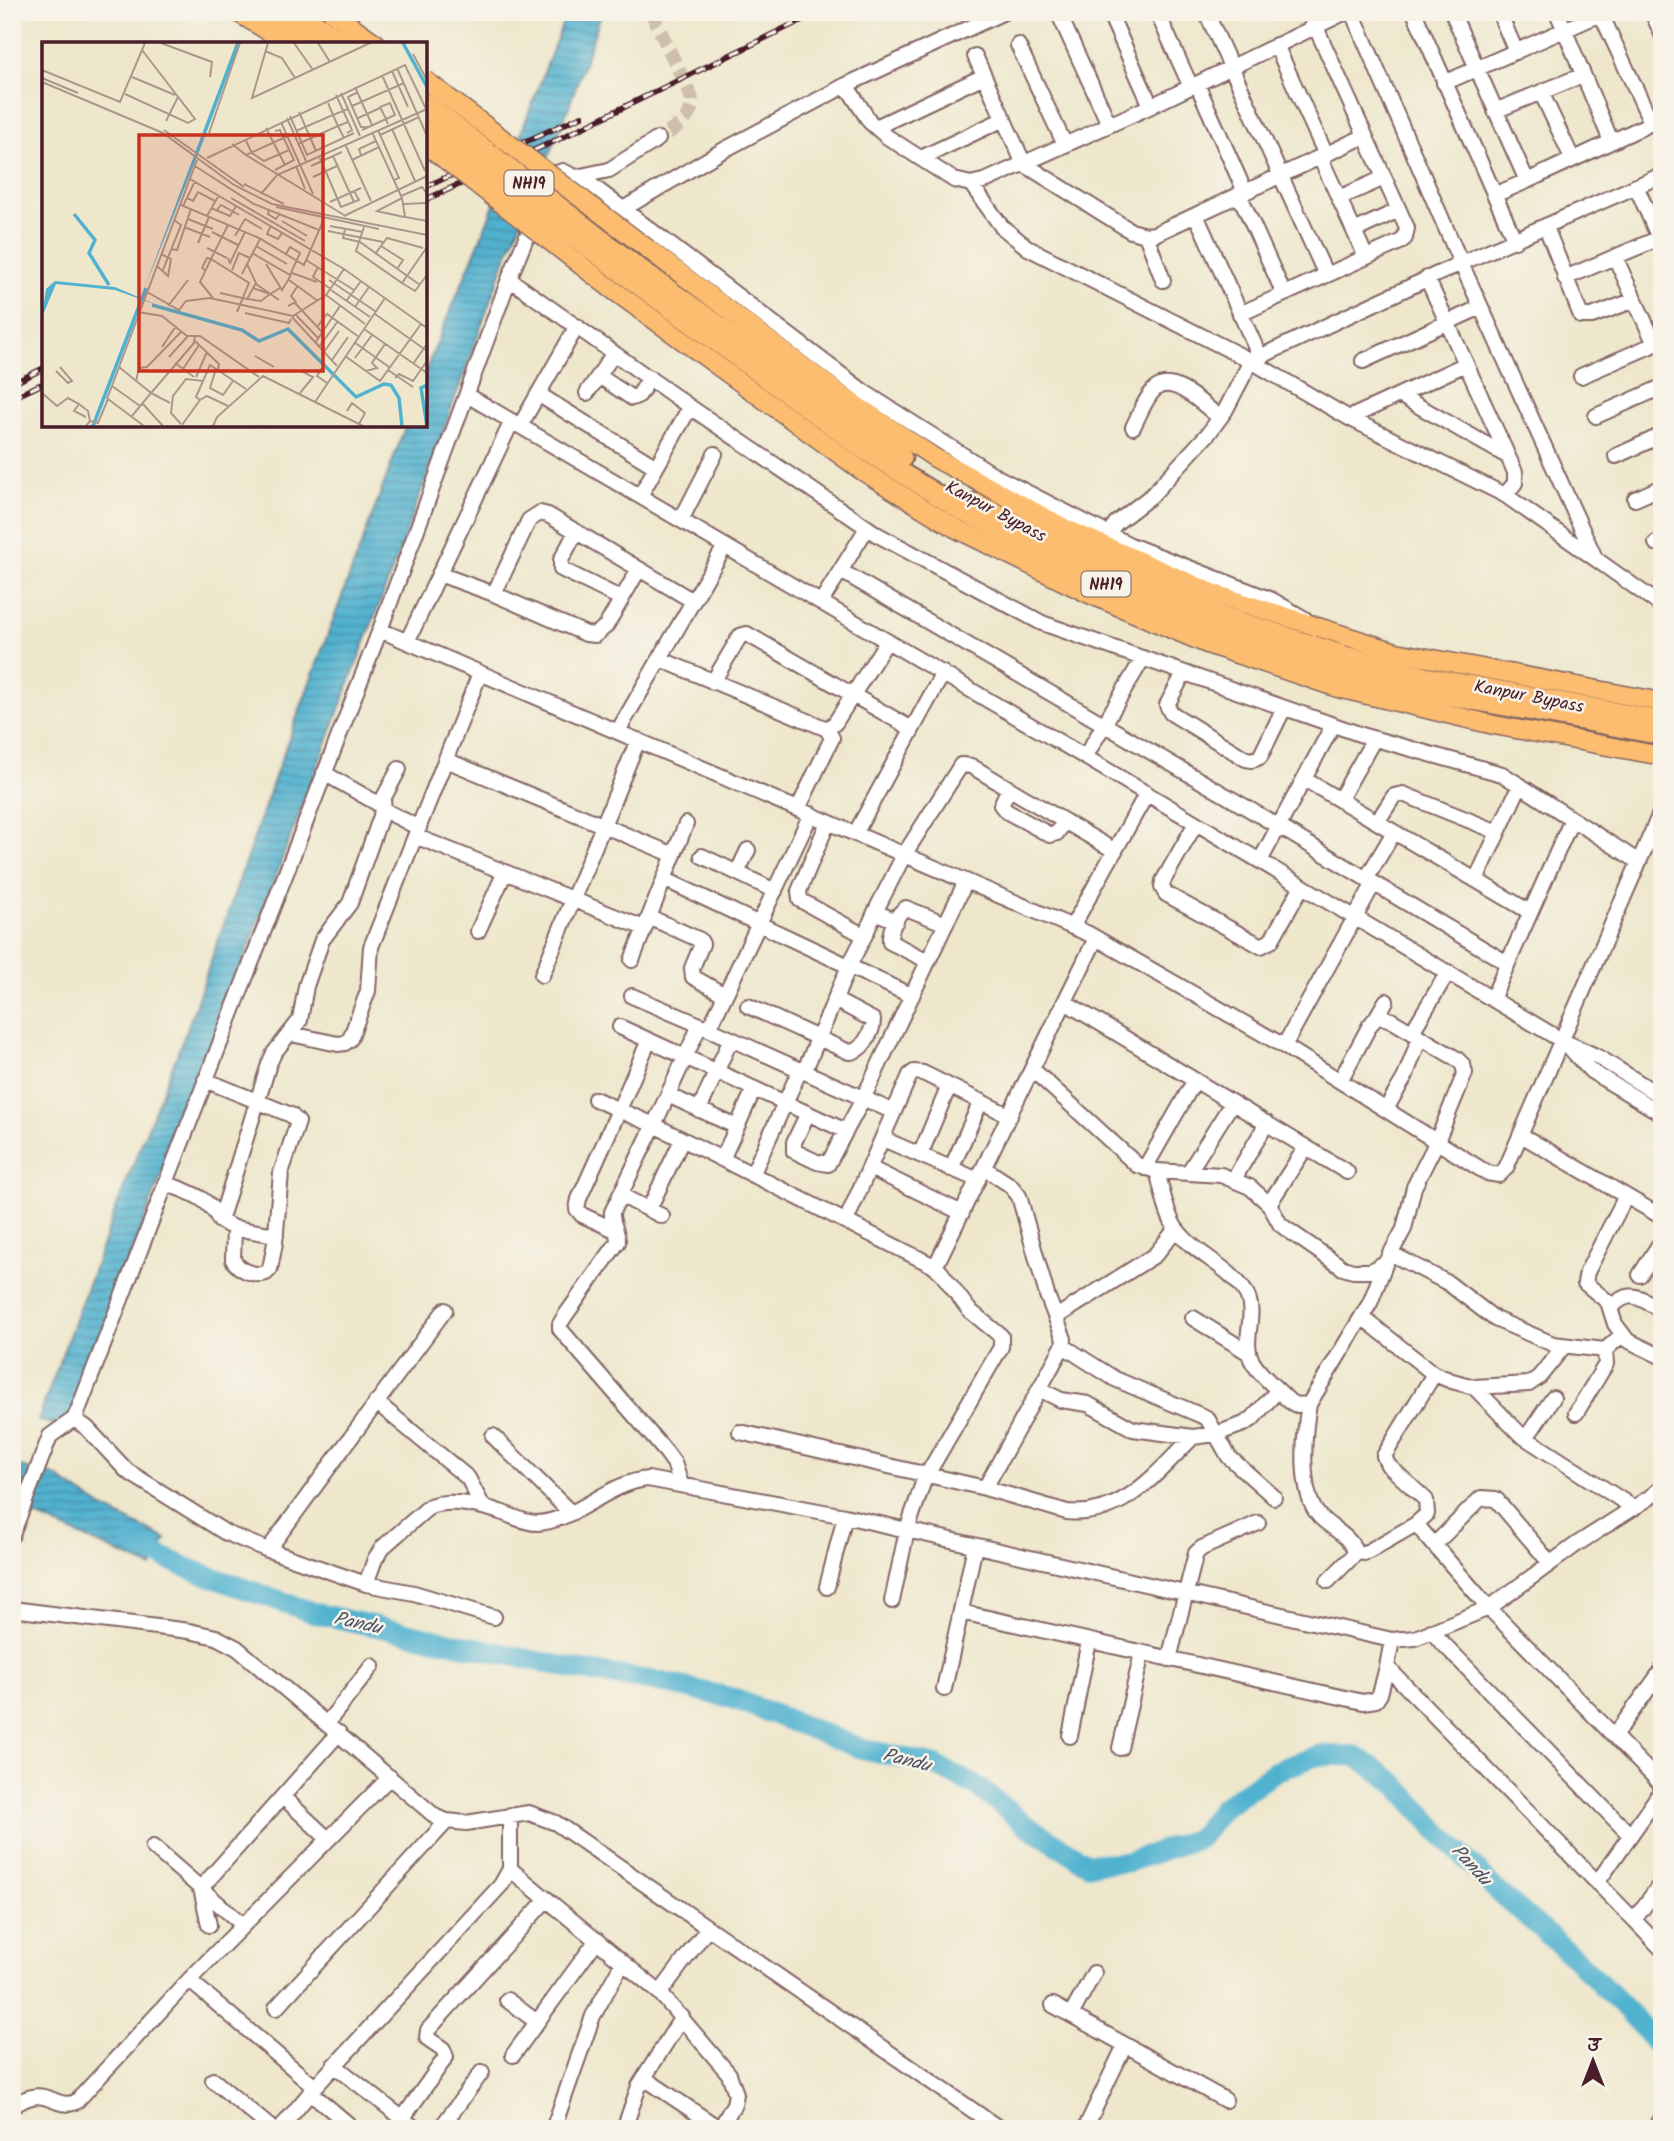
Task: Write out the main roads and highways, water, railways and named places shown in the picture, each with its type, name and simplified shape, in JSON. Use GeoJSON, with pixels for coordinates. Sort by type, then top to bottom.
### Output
{"type":"FeatureCollection","features":[{"type":"Feature","properties":{"kind":"highway"},"geometry":{"type":"LineString","coordinates":[[271,12],[314,42]]}},
{"type":"Feature","properties":{"kind":"highway"},"geometry":{"type":"LineString","coordinates":[[299,12],[343,42]]}},
{"type":"Feature","properties":{"kind":"highway","name":"Kanpur Bypass"},"geometry":{"type":"LineString","coordinates":[[427,105],[633,264],[882,444],[968,499],[1101,564],[1220,615],[1345,656],[1425,677],[1662,721]]}},
{"type":"Feature","properties":{"kind":"highway","name":"Kanpur Bypass"},"geometry":{"type":"LineString","coordinates":[[427,126],[621,272],[868,452],[964,511],[1093,578],[1209,627],[1336,670],[1419,690],[1662,735]]}},
{"type":"Feature","properties":{"kind":"main road"},"geometry":{"type":"LineString","coordinates":[[237,12],[286,42]]}},
{"type":"Feature","properties":{"kind":"main road"},"geometry":{"type":"LineString","coordinates":[[332,12],[375,42]]}},
{"type":"Feature","properties":{"kind":"main road"},"geometry":{"type":"LineString","coordinates":[[427,82],[845,398],[935,458],[1066,529],[1215,594],[1396,652],[1662,702]]}},
{"type":"Feature","properties":{"kind":"main road"},"geometry":{"type":"LineString","coordinates":[[427,146],[609,287],[861,470],[955,528],[1087,593],[1190,637],[1338,688],[1494,725],[1662,756]]}},
{"type":"Feature","properties":{"kind":"water"},"geometry":{"type":"Polygon","coordinates":[[[567,12],[602,12],[568,109],[506,258],[395,563],[65,1428],[38,1420],[121,1195],[188,1027],[281,760],[405,427],[427,427],[427,367],[483,233],[567,12]]]}},
{"type":"Feature","properties":{"kind":"water"},"geometry":{"type":"Polygon","coordinates":[[[12,1465],[55,1476],[105,1509],[166,1539],[152,1568],[12,1505],[12,1465]]]}},
{"type":"Feature","properties":{"kind":"waterway","name":"Pandu"},"geometry":{"type":"LineString","coordinates":[[132,1543],[192,1570],[314,1613],[579,1670],[660,1682],[732,1698],[860,1748],[935,1765],[978,1787],[1029,1827],[1088,1864],[1128,1862],[1199,1838],[1222,1808],[1276,1771],[1319,1755],[1356,1756],[1394,1782],[1495,1889],[1577,1960],[1641,2025],[1662,2052]]}},
{"type":"Feature","properties":{"kind":"tunnel"},"geometry":{"type":"LineString","coordinates":[[651,12],[691,96],[692,104],[683,122],[658,139]]}},
{"type":"Feature","properties":{"kind":"railway"},"geometry":{"type":"LineString","coordinates":[[427,199],[559,139],[818,12]]}},
{"type":"Feature","properties":{"kind":"railway"},"geometry":{"type":"LineString","coordinates":[[427,186],[582,116]]}},
{"type":"Feature","properties":{"kind":"railway"},"geometry":{"type":"LineString","coordinates":[[12,384],[42,369]]}},
{"type":"Feature","properties":{"kind":"railway"},"geometry":{"type":"LineString","coordinates":[[12,398],[42,384]]}}]}
